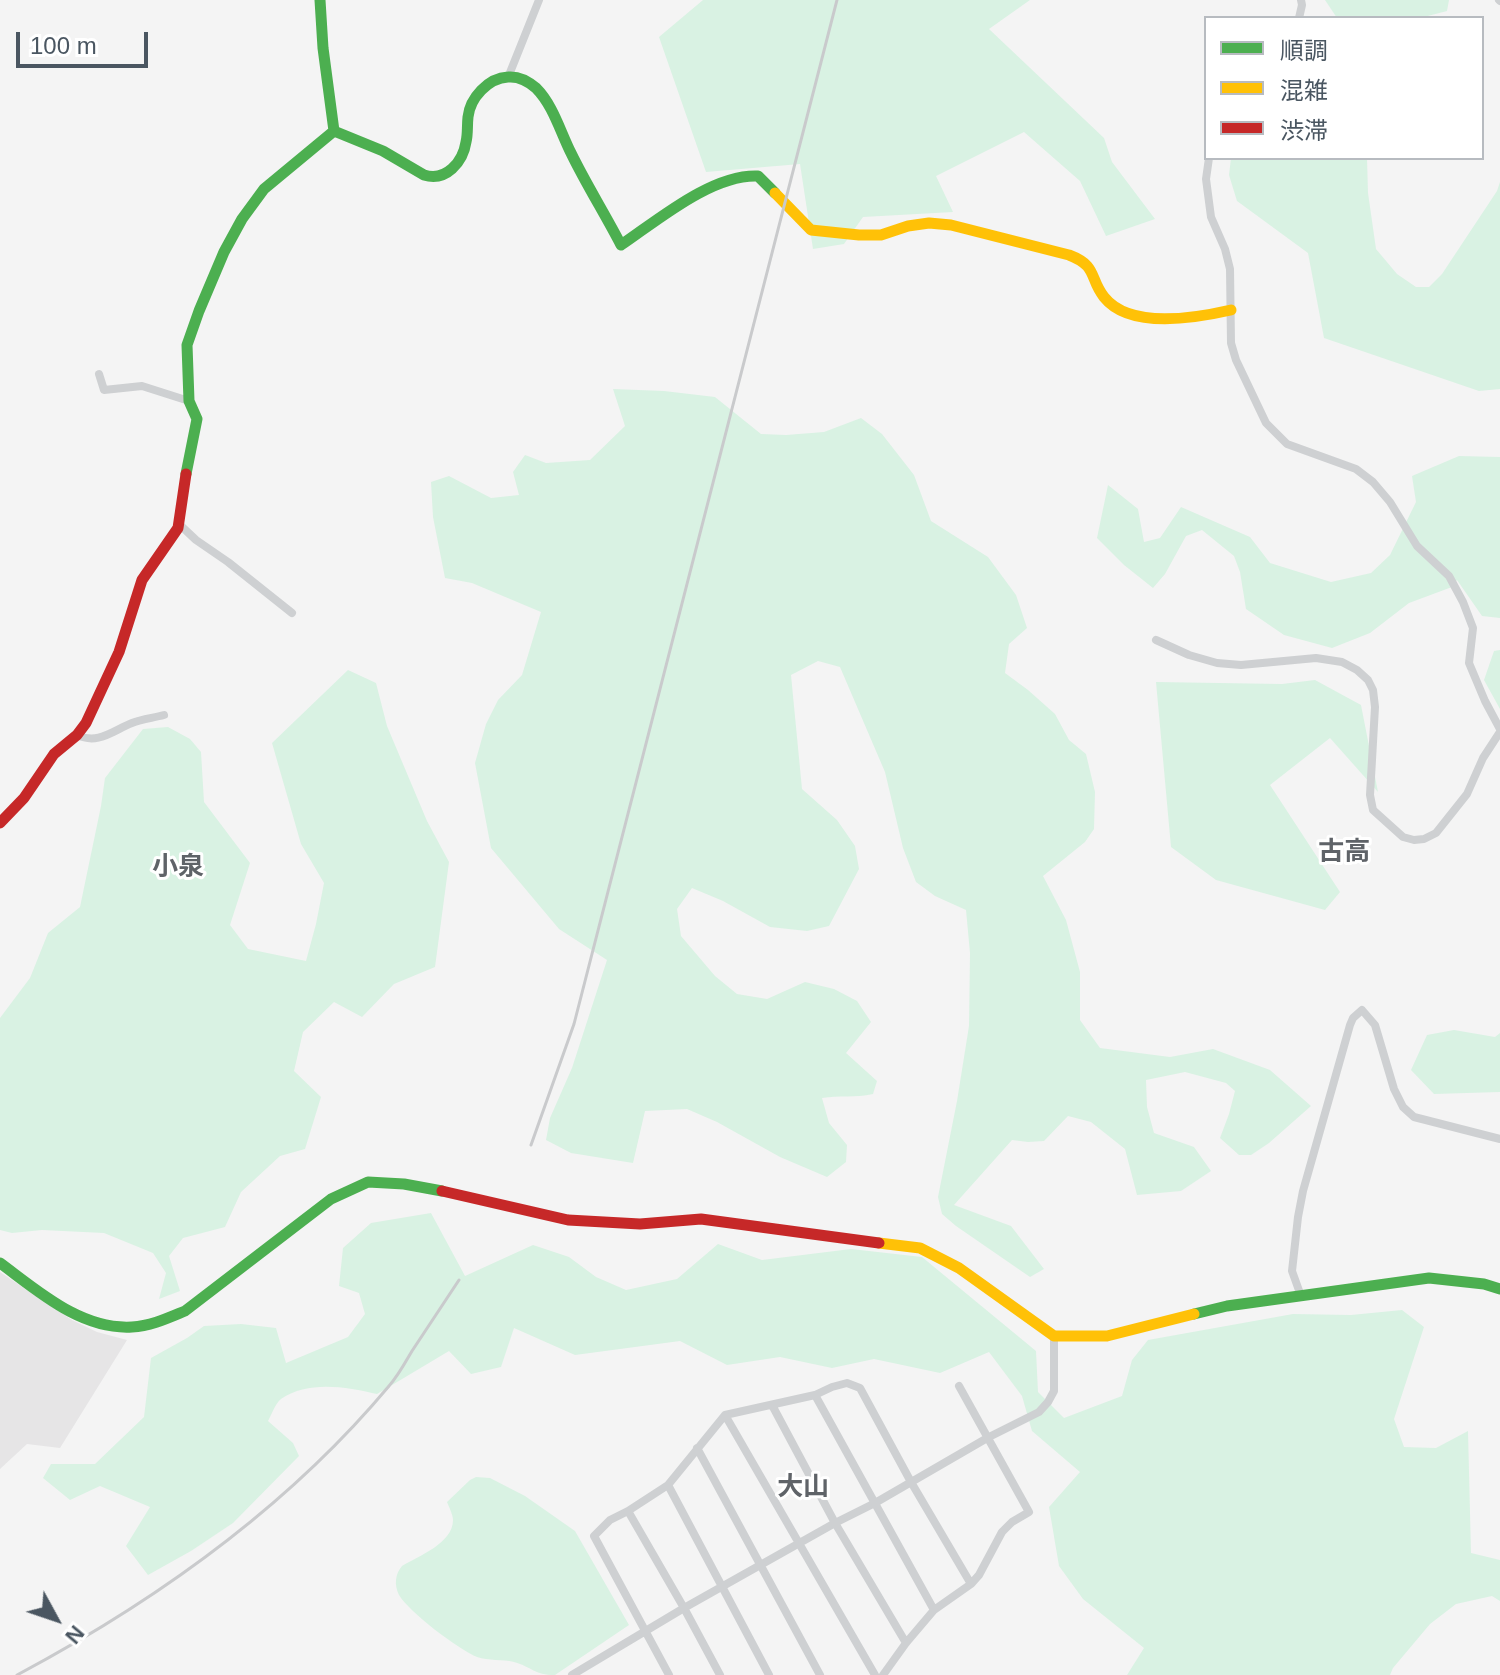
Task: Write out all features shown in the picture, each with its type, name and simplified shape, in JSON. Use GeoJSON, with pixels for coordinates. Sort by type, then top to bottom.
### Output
{"type":"FeatureCollection","features":[{"type":"Feature","properties":{"kind":"street"},"geometry":{"type":"LineString","coordinates":[[320,0],[334,131]]}},
{"type":"Feature","properties":{"kind":"street"},"geometry":{"type":"LineString","coordinates":[[509,75],[539,0]]}},
{"type":"Feature","properties":{"kind":"street"},"geometry":{"type":"LineString","coordinates":[[334,131],[379,148],[423,175],[439,177],[456,166],[465,145],[466,121],[472,102],[493,80],[509,75],[535,86],[547,104],[621,245],[708,188],[750,173],[758,176],[811,230],[881,235],[908,226],[929,223],[951,225],[1069,255],[1087,264],[1105,299],[1120,311],[1148,317],[1191,319],[1231,310]]}},
{"type":"Feature","properties":{"kind":"street"},"geometry":{"type":"LineString","coordinates":[[0,823],[24,798],[54,754],[86,723],[119,652],[142,580],[178,528],[197,419],[189,401],[187,345],[224,252],[242,219],[264,189],[334,131]]}},
{"type":"Feature","properties":{"kind":"street"},"geometry":{"type":"LineString","coordinates":[[1156,640],[1217,663],[1241,665],[1316,658],[1342,662],[1357,670],[1373,690],[1375,707],[1370,795],[1373,810],[1403,837],[1414,840],[1436,833],[1467,794],[1483,758],[1500,731],[1469,663],[1473,628],[1449,576],[1417,546],[1390,502],[1373,482],[1356,469],[1287,444],[1266,423],[1231,343],[1230,269],[1211,217],[1206,179],[1209,160]]}},
{"type":"Feature","properties":{"kind":"street"},"geometry":{"type":"LineString","coordinates":[[99,374],[104,390],[142,386],[189,401]]}},
{"type":"Feature","properties":{"kind":"street"},"geometry":{"type":"LineString","coordinates":[[179,524],[292,613]]}},
{"type":"Feature","properties":{"kind":"street"},"geometry":{"type":"LineString","coordinates":[[77,735],[87,740],[98,738],[135,722],[164,715]]}},
{"type":"Feature","properties":{"kind":"street"},"geometry":{"type":"LineString","coordinates":[[1301,1296],[1292,1271],[1303,1191],[1350,1025],[1362,1010],[1375,1025],[1394,1089],[1403,1107],[1414,1117],[1500,1139]]}},
{"type":"Feature","properties":{"kind":"street"},"geometry":{"type":"LineString","coordinates":[[0,1263],[81,1318],[113,1327],[145,1326],[185,1311],[331,1199],[368,1182],[404,1184],[568,1220],[640,1224],[701,1219],[920,1248],[959,1268],[1054,1336],[1107,1336],[1227,1306],[1429,1278],[1484,1284],[1500,1289]]}},
{"type":"Feature","properties":{"kind":"street"},"geometry":{"type":"LineString","coordinates":[[572,1675],[798,1543],[1039,1412],[1054,1391],[1054,1336]]}},
{"type":"Feature","properties":{"kind":"street"},"geometry":{"type":"LineString","coordinates":[[669,1675],[594,1536],[610,1520],[668,1485],[725,1415],[815,1395],[847,1383],[860,1388],[971,1584]]}},
{"type":"Feature","properties":{"kind":"street"},"geometry":{"type":"LineString","coordinates":[[883,1675],[934,1610],[979,1575],[1002,1532],[1029,1512],[959,1386]]}},
{"type":"Feature","properties":{"kind":"street"},"geometry":{"type":"LineString","coordinates":[[815,1395],[934,1610]]}},
{"type":"Feature","properties":{"kind":"street"},"geometry":{"type":"LineString","coordinates":[[772,1405],[835,1523],[906,1643]]}},
{"type":"Feature","properties":{"kind":"street"},"geometry":{"type":"LineString","coordinates":[[725,1415],[875,1675]]}},
{"type":"Feature","properties":{"kind":"street"},"geometry":{"type":"LineString","coordinates":[[697,1448],[820,1675]]}},
{"type":"Feature","properties":{"kind":"street"},"geometry":{"type":"LineString","coordinates":[[668,1485],[769,1675]]}},
{"type":"Feature","properties":{"kind":"street"},"geometry":{"type":"LineString","coordinates":[[628,1511],[720,1675]]}},
{"type":"Feature","properties":{"kind":"shaded area"},"geometry":{"type":"Polygon","coordinates":[[[0,1272],[72,1320],[97,1332],[127,1340],[60,1448],[27,1444],[0,1469],[0,1272]]]}},
{"type":"Feature","properties":{"kind":"green space"},"geometry":{"type":"Polygon","coordinates":[[[703,0],[1030,0],[989,29],[1104,138],[1112,162],[1155,219],[1106,236],[1080,181],[1024,132],[936,176],[953,212],[863,217],[844,244],[813,249],[800,164],[706,172],[659,37],[703,0]]]}},
{"type":"Feature","properties":{"kind":"green space"},"geometry":{"type":"Polygon","coordinates":[[[1325,0],[1449,0],[1447,11],[1428,16],[1336,16],[1325,0]]]}},
{"type":"Feature","properties":{"kind":"green space"},"geometry":{"type":"Polygon","coordinates":[[[1231,160],[1367,160],[1376,249],[1397,274],[1416,287],[1429,287],[1442,274],[1500,182],[1500,389],[1479,391],[1324,338],[1308,253],[1237,201],[1229,175],[1231,160]]]}},
{"type":"Feature","properties":{"kind":"green space"},"geometry":{"type":"Polygon","coordinates":[[[613,389],[715,397],[761,434],[824,432],[861,418],[882,434],[914,475],[931,521],[988,557],[1016,595],[1027,628],[1009,644],[1005,673],[1055,714],[1069,740],[1086,754],[1095,792],[1094,829],[1085,842],[1043,876],[1066,920],[1080,972],[1080,1020],[1100,1048],[1170,1057],[1213,1049],[1270,1070],[1311,1106],[1269,1143],[1251,1155],[1239,1155],[1220,1138],[1235,1091],[1226,1083],[1185,1072],[1146,1080],[1147,1107],[1154,1133],[1194,1147],[1211,1171],[1181,1191],[1137,1195],[1125,1149],[1091,1122],[1068,1116],[1044,1141],[1012,1140],[954,1205],[1011,1226],[1044,1269],[1030,1277],[942,1214],[938,1197],[969,1026],[970,953],[966,910],[935,896],[916,882],[903,848],[885,772],[840,667],[818,661],[791,675],[802,789],[837,820],[855,846],[859,869],[829,926],[807,931],[770,927],[692,888],[677,909],[681,936],[715,976],[737,994],[767,999],[805,982],[834,989],[857,1001],[871,1022],[846,1053],[877,1081],[873,1094],[822,1098],[829,1123],[847,1145],[846,1162],[827,1177],[780,1157],[687,1109],[645,1111],[633,1163],[571,1153],[546,1140],[550,1118],[572,1068],[607,960],[559,929],[491,848],[475,763],[486,724],[498,700],[522,675],[541,612],[472,583],[445,578],[433,517],[431,482],[449,476],[491,498],[519,495],[513,472],[525,455],[546,463],[590,460],[625,426],[613,389]]]}},
{"type":"Feature","properties":{"kind":"green space"},"geometry":{"type":"Polygon","coordinates":[[[1459,456],[1500,457],[1500,618],[1482,616],[1457,580],[1452,587],[1409,603],[1370,633],[1332,648],[1284,635],[1246,609],[1234,556],[1202,530],[1186,536],[1165,574],[1153,588],[1097,538],[1108,485],[1138,509],[1144,542],[1160,538],[1181,507],[1250,537],[1270,563],[1331,582],[1371,573],[1390,555],[1416,502],[1412,476],[1459,456]]]}},
{"type":"Feature","properties":{"kind":"green space"},"geometry":{"type":"Polygon","coordinates":[[[1500,650],[1500,709],[1484,680],[1494,651],[1500,650]]]}},
{"type":"Feature","properties":{"kind":"green space"},"geometry":{"type":"Polygon","coordinates":[[[348,670],[376,683],[387,726],[427,821],[449,862],[435,967],[394,984],[362,1017],[334,1002],[303,1032],[294,1071],[321,1097],[305,1149],[280,1156],[241,1192],[225,1227],[183,1238],[169,1256],[180,1291],[159,1299],[166,1273],[153,1253],[104,1233],[42,1230],[12,1233],[0,1230],[0,1018],[30,978],[48,933],[80,907],[105,778],[143,729],[168,727],[190,739],[201,752],[204,802],[250,863],[230,925],[248,949],[306,961],[324,883],[301,844],[272,743],[348,670]]]}},
{"type":"Feature","properties":{"kind":"green space"},"geometry":{"type":"Polygon","coordinates":[[[1315,680],[1361,705],[1378,792],[1330,738],[1270,785],[1340,892],[1325,910],[1216,880],[1171,847],[1156,682],[1282,684],[1315,680]]]}},
{"type":"Feature","properties":{"kind":"green space"},"geometry":{"type":"Polygon","coordinates":[[[1454,1030],[1495,1037],[1500,1033],[1500,1092],[1434,1094],[1411,1070],[1427,1035],[1454,1030]]]}},
{"type":"Feature","properties":{"kind":"green space"},"geometry":{"type":"Polygon","coordinates":[[[431,1213],[465,1276],[533,1245],[569,1257],[596,1277],[626,1290],[677,1279],[718,1244],[762,1260],[851,1249],[922,1257],[1036,1351],[1038,1392],[1064,1418],[1122,1396],[1132,1360],[1148,1340],[1293,1314],[1351,1315],[1402,1310],[1424,1327],[1394,1419],[1404,1447],[1436,1448],[1468,1431],[1471,1553],[1500,1560],[1500,1601],[1492,1596],[1456,1604],[1430,1624],[1390,1675],[1127,1675],[1144,1648],[1083,1599],[1059,1566],[1049,1507],[1080,1472],[1032,1431],[1022,1396],[989,1352],[940,1373],[874,1359],[832,1368],[780,1357],[727,1365],[680,1341],[575,1355],[514,1328],[501,1367],[471,1374],[449,1351],[377,1394],[340,1387],[316,1387],[281,1399],[268,1421],[293,1443],[299,1456],[233,1523],[148,1575],[126,1546],[150,1507],[100,1486],[70,1500],[43,1478],[51,1464],[95,1464],[144,1417],[151,1358],[204,1326],[241,1324],[276,1328],[286,1363],[348,1337],[365,1314],[359,1293],[339,1286],[343,1248],[371,1223],[431,1213]]]}},
{"type":"Feature","properties":{"kind":"green space"},"geometry":{"type":"Polygon","coordinates":[[[476,1477],[490,1478],[525,1496],[575,1531],[629,1625],[555,1675],[514,1662],[469,1653],[423,1620],[397,1591],[396,1580],[402,1566],[434,1548],[447,1535],[453,1520],[447,1502],[476,1477]]]}},
{"type":"Feature","properties":{"kind":"railway"},"geometry":{"type":"LineString","coordinates":[[531,1145],[574,1024],[837,0]]}},
{"type":"Feature","properties":{"kind":"railway"},"geometry":{"type":"LineString","coordinates":[[17,1675],[169,1583],[263,1512],[349,1430],[392,1382],[459,1280]]}},
{"type":"Feature","properties":{"kind":"traffic: fast"},"geometry":{"type":"LineString","coordinates":[[186,474],[197,419],[189,401],[187,345],[224,252],[242,219],[264,189],[334,131],[320,0]]}},
{"type":"Feature","properties":{"kind":"traffic: fast"},"geometry":{"type":"LineString","coordinates":[[334,131],[383,151],[424,175],[439,176],[452,169],[461,157],[467,139],[469,110],[476,96],[494,81],[516,77],[533,85],[547,102],[621,245],[686,200],[722,182],[758,176],[775,193]]}},
{"type":"Feature","properties":{"kind":"traffic: fast"},"geometry":{"type":"LineString","coordinates":[[0,1263],[61,1307],[78,1315],[113,1326],[139,1326],[185,1311],[331,1199],[368,1182],[442,1191]]}},
{"type":"Feature","properties":{"kind":"traffic: fast"},"geometry":{"type":"LineString","coordinates":[[1194,1314],[1227,1306],[1429,1278],[1484,1284],[1500,1289]]}},
{"type":"Feature","properties":{"kind":"traffic: slow"},"geometry":{"type":"LineString","coordinates":[[775,193],[811,230],[881,235],[908,226],[929,223],[951,225],[1069,255],[1089,268],[1104,297],[1130,314],[1164,319],[1231,310]]}},
{"type":"Feature","properties":{"kind":"traffic: slow"},"geometry":{"type":"LineString","coordinates":[[879,1243],[920,1248],[959,1268],[1054,1336],[1107,1336],[1194,1314]]}},
{"type":"Feature","properties":{"kind":"traffic: jam"},"geometry":{"type":"LineString","coordinates":[[0,823],[24,798],[54,754],[86,723],[119,652],[142,580],[178,528],[186,474]]}},
{"type":"Feature","properties":{"kind":"traffic: jam"},"geometry":{"type":"LineString","coordinates":[[442,1191],[568,1220],[640,1224],[701,1219],[879,1243]]}},
{"type":"Feature","properties":{"kind":"district","name":"古高"},"geometry":{"type":"Point","coordinates":[1344,853]}},
{"type":"Feature","properties":{"kind":"district","name":"小泉"},"geometry":{"type":"Point","coordinates":[178,868]}},
{"type":"Feature","properties":{"kind":"district","name":"大山"},"geometry":{"type":"Point","coordinates":[803,1488]}}]}
